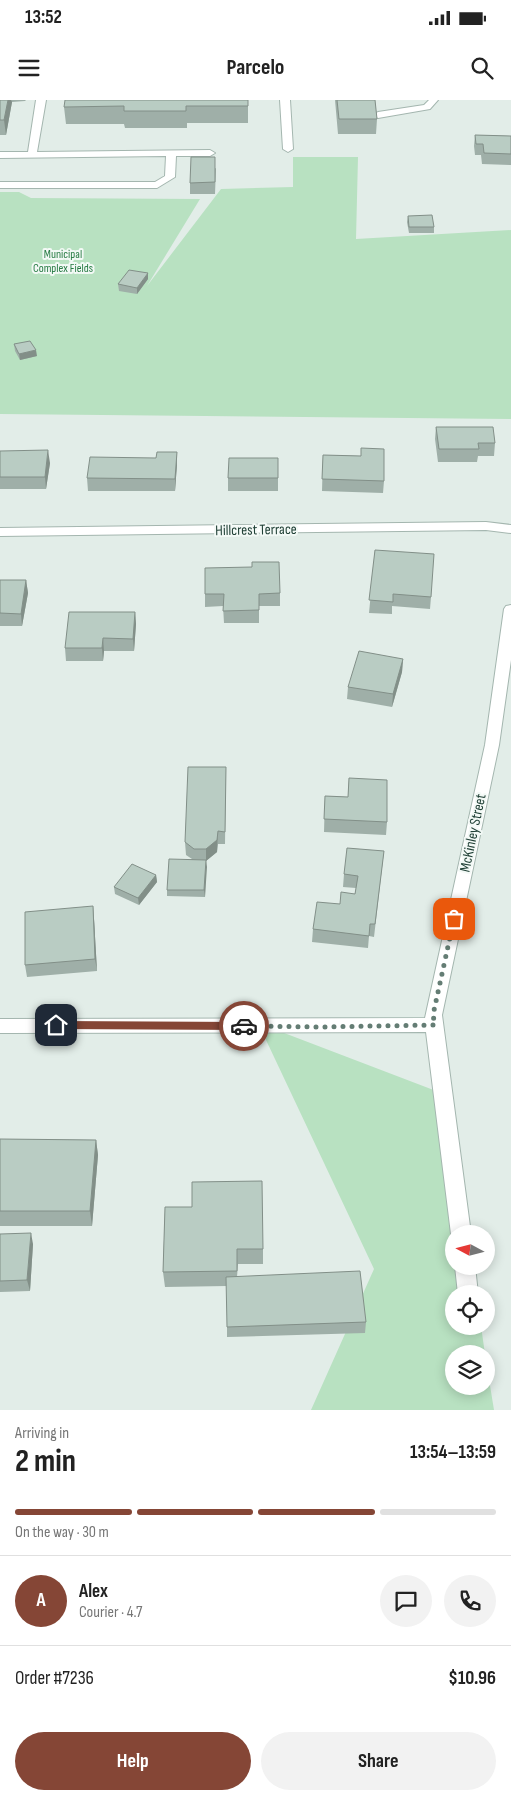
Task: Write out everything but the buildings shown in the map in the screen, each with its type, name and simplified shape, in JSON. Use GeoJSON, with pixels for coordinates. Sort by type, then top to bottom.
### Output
{"type":"FeatureCollection","features":[{"type":"Feature","properties":{"kind":"street"},"geometry":{"type":"LineString","coordinates":[[32,155],[41,100]]}},
{"type":"Feature","properties":{"kind":"street"},"geometry":{"type":"LineString","coordinates":[[284,100],[288,149]]}},
{"type":"Feature","properties":{"kind":"street"},"geometry":{"type":"LineString","coordinates":[[378,115],[427,107],[434,100]]}},
{"type":"Feature","properties":{"kind":"street"},"geometry":{"type":"LineString","coordinates":[[0,155],[210,153]]}},
{"type":"Feature","properties":{"kind":"street"},"geometry":{"type":"LineString","coordinates":[[0,185],[157,185],[170,177],[171,154]]}},
{"type":"Feature","properties":{"kind":"street","name":"Hillcrest Terrace"},"geometry":{"type":"LineString","coordinates":[[0,532],[486,526],[511,529]]}},
{"type":"Feature","properties":{"kind":"street","name":"McKinley Street"},"geometry":{"type":"LineString","coordinates":[[460,1225],[433,1015],[492,745],[511,609]]}},
{"type":"Feature","properties":{"kind":"street"},"geometry":{"type":"LineString","coordinates":[[0,1026],[188,1025],[319,1027],[435,1025]]}},
{"type":"Feature","properties":{"kind":"green space","name":"Municipal Complex Fields"},"geometry":{"type":"Polygon","coordinates":[[[293,157],[358,157],[356,239],[511,230],[511,419],[0,414],[0,192],[19,192],[31,198],[200,199],[147,286],[221,189],[293,187],[293,157]]]}},
{"type":"Feature","properties":{"kind":"green space"},"geometry":{"type":"Polygon","coordinates":[[[258,1023],[444,1094],[453,1225],[445,1225],[445,1275],[473,1275],[474,1285],[445,1285],[445,1335],[482,1335],[484,1345],[445,1345],[445,1395],[492,1395],[494,1410],[311,1410],[374,1269],[258,1023]]]}},
{"type":"Feature","properties":{"kind":"way so far"},"geometry":{"type":"LineString","coordinates":[[244,1026],[435,1025],[433,1015],[454,919]]}},
{"type":"Feature","properties":{"kind":"route"},"geometry":{"type":"LineString","coordinates":[[56,1025],[244,1026]]}}]}
